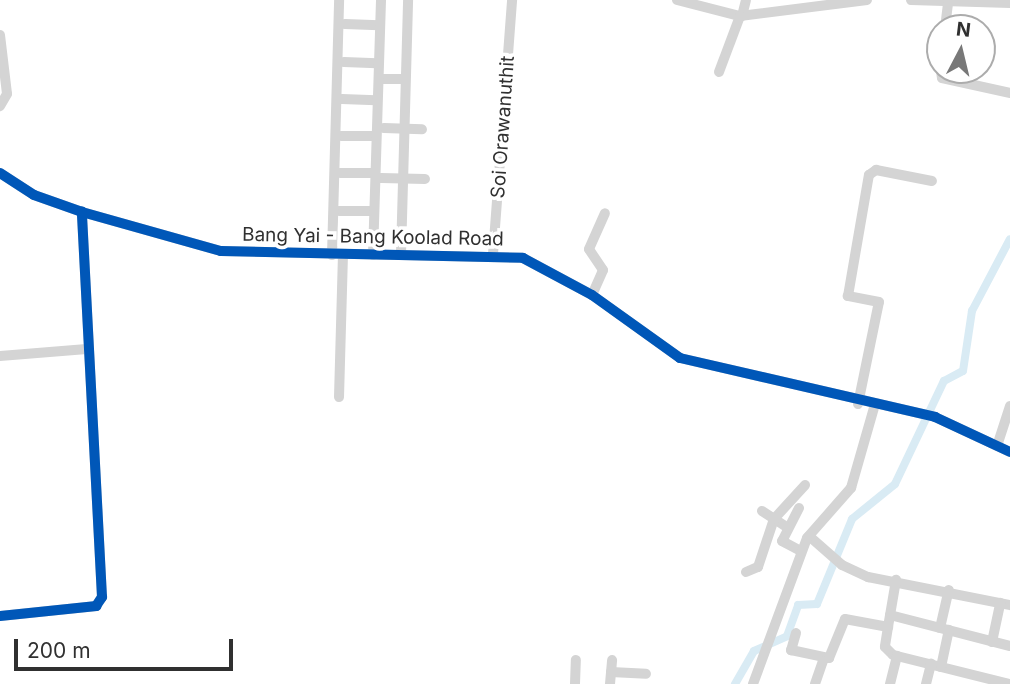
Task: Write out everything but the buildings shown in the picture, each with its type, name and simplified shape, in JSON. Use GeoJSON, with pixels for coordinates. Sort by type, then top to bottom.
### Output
{"type":"FeatureCollection","features":[{"type":"Feature","properties":{"kind":"street"},"geometry":{"type":"LineString","coordinates":[[339,0],[339,397]]}},
{"type":"Feature","properties":{"kind":"street"},"geometry":{"type":"LineString","coordinates":[[373,255],[380,132],[376,100],[380,0]]}},
{"type":"Feature","properties":{"kind":"street"},"geometry":{"type":"LineString","coordinates":[[401,254],[408,0]]}},
{"type":"Feature","properties":{"kind":"street","name":"Soi Orawanuthit"},"geometry":{"type":"LineString","coordinates":[[493,254],[512,0]]}},
{"type":"Feature","properties":{"kind":"street"},"geometry":{"type":"LineString","coordinates":[[677,0],[741,16],[867,0]]}},
{"type":"Feature","properties":{"kind":"street"},"geometry":{"type":"LineString","coordinates":[[719,72],[747,0]]}},
{"type":"Feature","properties":{"kind":"street"},"geometry":{"type":"LineString","coordinates":[[911,0],[1010,3]]}},
{"type":"Feature","properties":{"kind":"street"},"geometry":{"type":"LineString","coordinates":[[947,14],[948,2]]}},
{"type":"Feature","properties":{"kind":"street"},"geometry":{"type":"LineString","coordinates":[[345,24],[379,25]]}},
{"type":"Feature","properties":{"kind":"street"},"geometry":{"type":"LineString","coordinates":[[0,35],[7,94],[0,106]]}},
{"type":"Feature","properties":{"kind":"street"},"geometry":{"type":"LineString","coordinates":[[344,62],[377,63]]}},
{"type":"Feature","properties":{"kind":"street"},"geometry":{"type":"LineString","coordinates":[[383,79],[404,79]]}},
{"type":"Feature","properties":{"kind":"street"},"geometry":{"type":"LineString","coordinates":[[969,84],[1010,93]]}},
{"type":"Feature","properties":{"kind":"street"},"geometry":{"type":"LineString","coordinates":[[342,99],[376,100]]}},
{"type":"Feature","properties":{"kind":"street"},"geometry":{"type":"LineString","coordinates":[[341,136],[422,129]]}},
{"type":"Feature","properties":{"kind":"street"},"geometry":{"type":"LineString","coordinates":[[858,404],[878,302],[848,296],[869,175],[876,170],[932,181]]}},
{"type":"Feature","properties":{"kind":"street","name":"Bang Yai - Bang Koolad Road"},"geometry":{"type":"LineString","coordinates":[[0,173],[34,195],[201,248],[338,256],[493,254],[535,262],[592,295],[680,358],[874,408],[930,416],[1010,452]]}},
{"type":"Feature","properties":{"kind":"street"},"geometry":{"type":"LineString","coordinates":[[340,173],[425,179]]}},
{"type":"Feature","properties":{"kind":"street"},"geometry":{"type":"LineString","coordinates":[[339,211],[374,211]]}},
{"type":"Feature","properties":{"kind":"street"},"geometry":{"type":"LineString","coordinates":[[0,616],[100,603],[82,212]]}},
{"type":"Feature","properties":{"kind":"street"},"geometry":{"type":"LineString","coordinates":[[592,295],[603,270],[589,249],[604,213]]}},
{"type":"Feature","properties":{"kind":"street"},"geometry":{"type":"LineString","coordinates":[[0,356],[87,349]]}},
{"type":"Feature","properties":{"kind":"street"},"geometry":{"type":"LineString","coordinates":[[997,446],[1010,406]]}},
{"type":"Feature","properties":{"kind":"street"},"geometry":{"type":"LineString","coordinates":[[753,684],[801,551],[809,536],[851,488],[874,408]]}},
{"type":"Feature","properties":{"kind":"street"},"geometry":{"type":"LineString","coordinates":[[746,572],[758,567],[774,519],[805,485]]}},
{"type":"Feature","properties":{"kind":"street"},"geometry":{"type":"LineString","coordinates":[[799,508],[782,541],[801,551]]}},
{"type":"Feature","properties":{"kind":"street"},"geometry":{"type":"LineString","coordinates":[[762,511],[788,528]]}},
{"type":"Feature","properties":{"kind":"street"},"geometry":{"type":"LineString","coordinates":[[809,536],[842,565],[1005,604],[992,642]]}},
{"type":"Feature","properties":{"kind":"street"},"geometry":{"type":"LineString","coordinates":[[896,580],[885,647],[897,656],[936,665],[967,679],[1004,683]]}},
{"type":"Feature","properties":{"kind":"street"},"geometry":{"type":"LineString","coordinates":[[926,684],[936,665],[949,590]]}},
{"type":"Feature","properties":{"kind":"street"},"geometry":{"type":"LineString","coordinates":[[890,615],[1010,646]]}},
{"type":"Feature","properties":{"kind":"street"},"geometry":{"type":"LineString","coordinates":[[816,684],[823,661],[845,619],[888,627]]}},
{"type":"Feature","properties":{"kind":"street"},"geometry":{"type":"LineString","coordinates":[[796,633],[791,650],[823,661]]}},
{"type":"Feature","properties":{"kind":"street"},"geometry":{"type":"LineString","coordinates":[[890,684],[897,656]]}},
{"type":"Feature","properties":{"kind":"street"},"geometry":{"type":"LineString","coordinates":[[575,684],[576,660]]}},
{"type":"Feature","properties":{"kind":"street"},"geometry":{"type":"LineString","coordinates":[[610,684],[611,666],[646,674]]}},
{"type":"Feature","properties":{"kind":"waterway"},"geometry":{"type":"LineString","coordinates":[[735,684],[754,651],[787,636],[798,605],[817,604],[852,519],[895,484],[944,381],[963,371],[972,311],[1010,239]]}},
{"type":"Feature","properties":{"kind":"cycle path"},"geometry":{"type":"LineString","coordinates":[[0,173],[34,195],[82,212],[221,251],[523,258],[592,295],[680,358],[935,417],[1010,452]]}},
{"type":"Feature","properties":{"kind":"cycle path"},"geometry":{"type":"LineString","coordinates":[[0,616],[96,606],[102,597],[82,212]]}}]}
